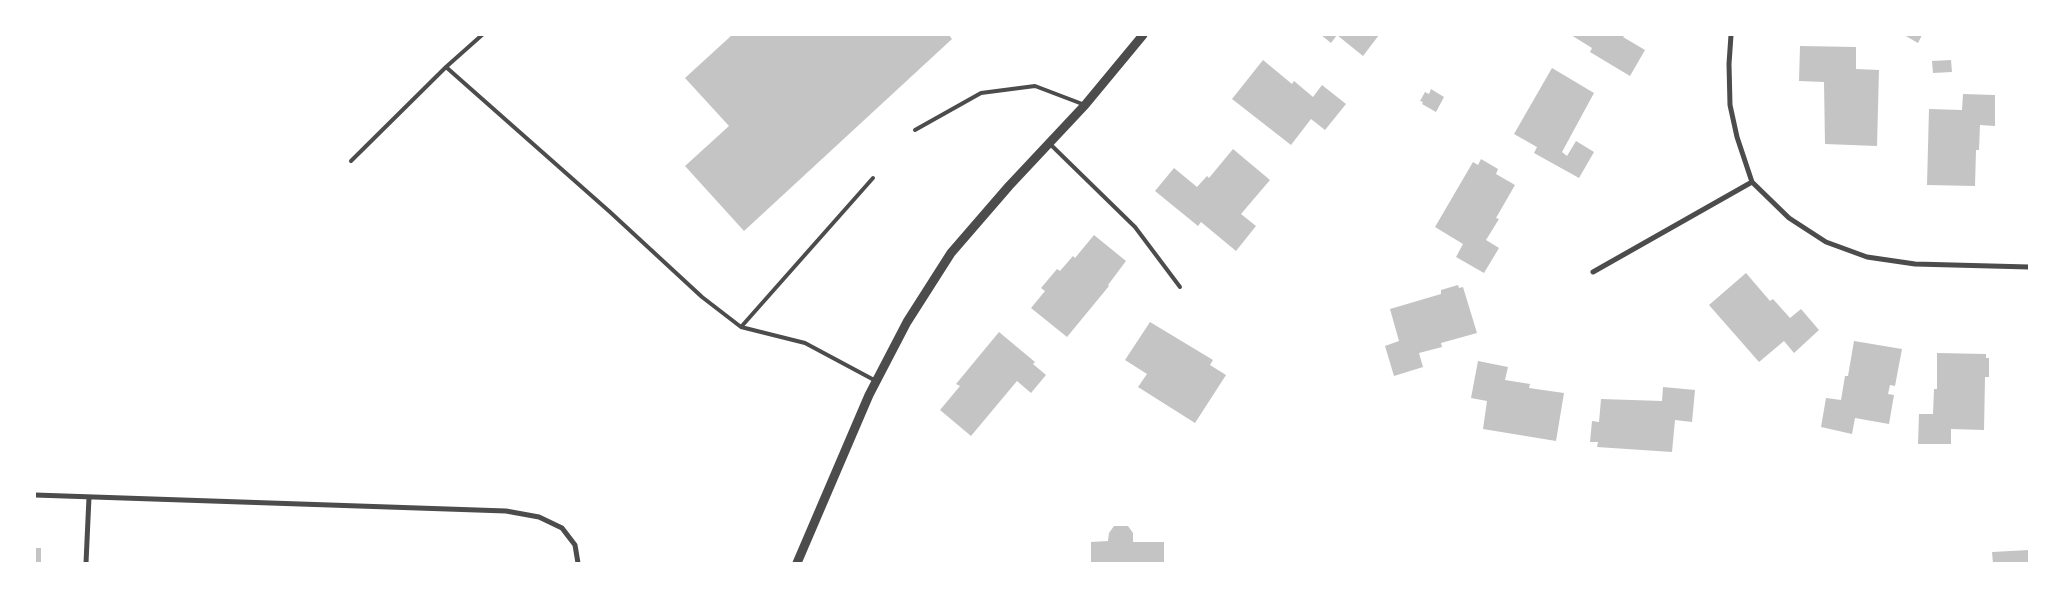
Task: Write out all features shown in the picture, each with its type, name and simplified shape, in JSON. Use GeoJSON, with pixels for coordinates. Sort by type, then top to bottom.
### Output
{"type":"FeatureCollection","features":[{"type":"Feature","properties":{"kind":"street"},"geometry":{"type":"LineString","coordinates":[[797,563],[876,381],[907,322],[950,253],[1085,105],[1143,35]]}},
{"type":"Feature","properties":{"kind":"street"},"geometry":{"type":"LineString","coordinates":[[1731,35],[1728,64],[1730,106],[1737,137],[1752,182],[1789,218],[1826,242],[1867,257],[1915,264],[2029,267]]}},
{"type":"Feature","properties":{"kind":"street"},"geometry":{"type":"LineString","coordinates":[[1593,272],[1752,182]]}},
{"type":"Feature","properties":{"kind":"street"},"geometry":{"type":"LineString","coordinates":[[35,495],[506,511],[538,516],[562,528],[576,545],[578,563]]}},
{"type":"Feature","properties":{"kind":"street"},"geometry":{"type":"LineString","coordinates":[[86,563],[89,497]]}},
{"type":"Feature","properties":{"kind":"lane"},"geometry":{"type":"LineString","coordinates":[[351,161],[446,67],[482,35]]}},
{"type":"Feature","properties":{"kind":"lane"},"geometry":{"type":"LineString","coordinates":[[446,67],[610,212],[702,297],[741,326],[805,343],[876,381]]}},
{"type":"Feature","properties":{"kind":"lane"},"geometry":{"type":"LineString","coordinates":[[916,130],[981,93],[1035,86],[1085,105]]}},
{"type":"Feature","properties":{"kind":"lane"},"geometry":{"type":"LineString","coordinates":[[1049,143],[1135,227],[1180,287]]}},
{"type":"Feature","properties":{"kind":"lane"},"geometry":{"type":"LineString","coordinates":[[741,326],[873,178]]}},
{"type":"Feature","properties":{"kind":"building"},"geometry":{"type":"Polygon","coordinates":[[[732,35],[949,35],[952,39],[744,231],[685,166],[729,126],[685,78],[732,35]]]}},
{"type":"Feature","properties":{"kind":"building"},"geometry":{"type":"Polygon","coordinates":[[[1321,35],[1337,35],[1331,43],[1321,35]]]}},
{"type":"Feature","properties":{"kind":"building"},"geometry":{"type":"Polygon","coordinates":[[[1337,35],[1379,35],[1363,56],[1337,35]]]}},
{"type":"Feature","properties":{"kind":"building"},"geometry":{"type":"Polygon","coordinates":[[[1571,35],[1625,35],[1623,37],[1645,50],[1630,76],[1590,52],[1592,48],[1571,35]]]}},
{"type":"Feature","properties":{"kind":"building"},"geometry":{"type":"Polygon","coordinates":[[[1904,35],[1922,35],[1918,43],[1904,35]]]}},
{"type":"Feature","properties":{"kind":"building"},"geometry":{"type":"Polygon","coordinates":[[[1800,46],[1856,47],[1856,69],[1879,70],[1877,146],[1825,144],[1824,82],[1799,81],[1800,46]]]}},
{"type":"Feature","properties":{"kind":"building"},"geometry":{"type":"Polygon","coordinates":[[[1263,60],[1292,84],[1294,81],[1313,97],[1322,85],[1346,104],[1325,130],[1311,119],[1291,145],[1232,99],[1263,60]]]}},
{"type":"Feature","properties":{"kind":"building"},"geometry":{"type":"Polygon","coordinates":[[[1951,60],[1952,72],[1933,73],[1932,61],[1951,60]]]}},
{"type":"Feature","properties":{"kind":"building"},"geometry":{"type":"Polygon","coordinates":[[[1552,68],[1594,93],[1562,152],[1567,156],[1576,141],[1594,152],[1579,178],[1534,153],[1537,147],[1514,134],[1552,68]]]}},
{"type":"Feature","properties":{"kind":"building"},"geometry":{"type":"Polygon","coordinates":[[[1431,89],[1444,97],[1436,112],[1420,101],[1425,92],[1429,94],[1431,89]]]}},
{"type":"Feature","properties":{"kind":"building"},"geometry":{"type":"Polygon","coordinates":[[[1963,94],[1995,95],[1995,126],[1980,125],[1979,150],[1976,150],[1975,186],[1927,185],[1929,109],[1962,110],[1963,94]]]}},
{"type":"Feature","properties":{"kind":"building"},"geometry":{"type":"Polygon","coordinates":[[[1233,149],[1270,180],[1241,214],[1256,226],[1236,251],[1201,222],[1198,226],[1155,191],[1174,168],[1197,187],[1207,176],[1209,178],[1233,149]]]}},
{"type":"Feature","properties":{"kind":"building"},"geometry":{"type":"Polygon","coordinates":[[[1481,159],[1498,169],[1496,174],[1515,185],[1496,218],[1499,219],[1486,240],[1499,248],[1484,273],[1456,257],[1463,244],[1435,227],[1473,162],[1478,165],[1481,159]]]}},
{"type":"Feature","properties":{"kind":"building"},"geometry":{"type":"Polygon","coordinates":[[[1094,235],[1126,261],[1109,286],[1067,337],[1031,308],[1045,291],[1041,288],[1057,269],[1060,271],[1073,256],[1075,258],[1094,235]]]}},
{"type":"Feature","properties":{"kind":"building"},"geometry":{"type":"Polygon","coordinates":[[[1746,273],[1770,301],[1773,299],[1790,318],[1801,309],[1819,330],[1794,353],[1784,341],[1759,362],[1709,305],[1746,273]]]}},
{"type":"Feature","properties":{"kind":"building"},"geometry":{"type":"Polygon","coordinates":[[[1458,285],[1459,288],[1463,287],[1477,333],[1441,343],[1442,347],[1419,353],[1423,367],[1394,376],[1385,346],[1399,341],[1390,309],[1441,294],[1441,290],[1458,285]]]}},
{"type":"Feature","properties":{"kind":"building"},"geometry":{"type":"Polygon","coordinates":[[[1150,322],[1213,360],[1210,365],[1226,375],[1195,423],[1138,387],[1147,374],[1125,360],[1150,322]]]}},
{"type":"Feature","properties":{"kind":"building"},"geometry":{"type":"Polygon","coordinates":[[[999,332],[1035,362],[1033,364],[1046,375],[1031,393],[1017,381],[971,436],[940,410],[960,386],[956,384],[999,332]]]}},
{"type":"Feature","properties":{"kind":"building"},"geometry":{"type":"Polygon","coordinates":[[[1854,341],[1902,349],[1895,386],[1890,385],[1888,394],[1894,395],[1889,424],[1855,418],[1852,434],[1821,427],[1826,398],[1841,400],[1845,376],[1848,376],[1854,341]]]}},
{"type":"Feature","properties":{"kind":"building"},"geometry":{"type":"Polygon","coordinates":[[[1937,353],[1986,354],[1986,358],[1989,358],[1989,377],[1985,377],[1984,430],[1951,429],[1951,444],[1918,444],[1919,414],[1933,414],[1934,389],[1937,389],[1937,353]]]}},
{"type":"Feature","properties":{"kind":"building"},"geometry":{"type":"Polygon","coordinates":[[[1478,361],[1508,367],[1505,380],[1530,384],[1529,388],[1564,393],[1556,441],[1483,429],[1487,401],[1471,398],[1478,361]]]}},
{"type":"Feature","properties":{"kind":"building"},"geometry":{"type":"Polygon","coordinates":[[[1663,387],[1695,390],[1692,422],[1675,420],[1672,452],[1597,447],[1598,442],[1590,442],[1592,421],[1599,422],[1601,399],[1662,401],[1663,387]]]}},
{"type":"Feature","properties":{"kind":"building"},"geometry":{"type":"Polygon","coordinates":[[[1114,526],[1128,526],[1133,533],[1133,542],[1164,542],[1164,563],[1091,563],[1091,542],[1108,541],[1109,533],[1114,526]]]}},
{"type":"Feature","properties":{"kind":"building"},"geometry":{"type":"Polygon","coordinates":[[[35,548],[41,548],[41,563],[35,563],[35,548]]]}},
{"type":"Feature","properties":{"kind":"building"},"geometry":{"type":"Polygon","coordinates":[[[2029,550],[2029,563],[1993,563],[1992,552],[2029,550]]]}}]}
